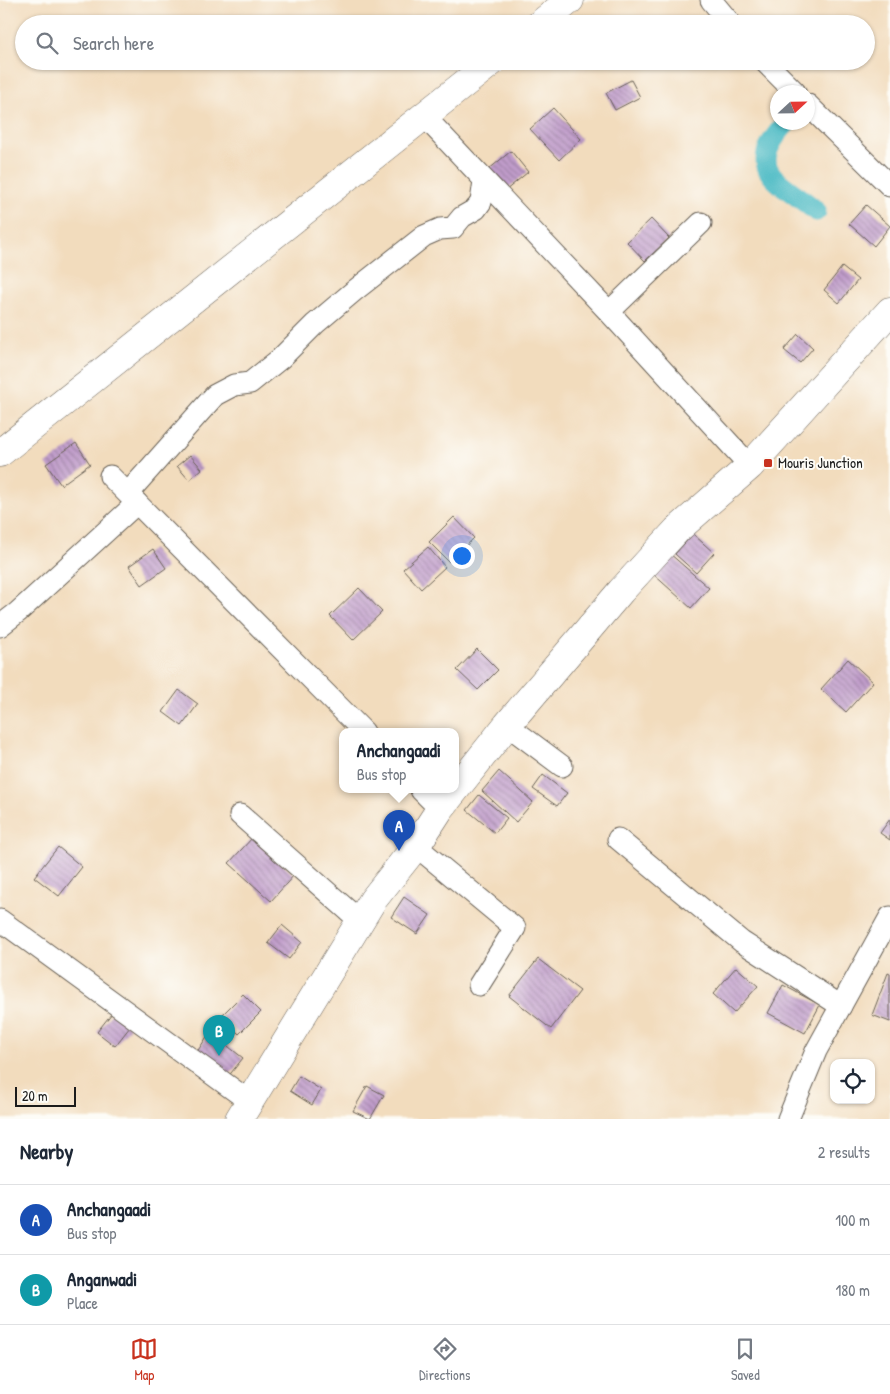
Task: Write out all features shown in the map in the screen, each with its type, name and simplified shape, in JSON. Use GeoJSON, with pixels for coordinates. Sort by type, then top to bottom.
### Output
{"type":"FeatureCollection","features":[{"type":"Feature","properties":{"kind":"main road"},"geometry":{"type":"LineString","coordinates":[[551,15],[570,0]]}},
{"type":"Feature","properties":{"kind":"main road"},"geometry":{"type":"LineString","coordinates":[[0,453],[482,70]]}},
{"type":"Feature","properties":{"kind":"main road"},"geometry":{"type":"LineString","coordinates":[[459,785],[621,591],[677,530],[750,466],[890,311]]}},
{"type":"Feature","properties":{"kind":"main road"},"geometry":{"type":"LineString","coordinates":[[244,1110],[372,900],[416,846],[453,793]]}},
{"type":"Feature","properties":{"kind":"street"},"geometry":{"type":"LineString","coordinates":[[711,0],[724,15]]}},
{"type":"Feature","properties":{"kind":"street"},"geometry":{"type":"LineString","coordinates":[[773,70],[788,85]]}},
{"type":"Feature","properties":{"kind":"street"},"geometry":{"type":"LineString","coordinates":[[815,112],[890,186]]}},
{"type":"Feature","properties":{"kind":"street"},"geometry":{"type":"LineString","coordinates":[[424,116],[609,312],[750,466]]}},
{"type":"Feature","properties":{"kind":"street"},"geometry":{"type":"LineString","coordinates":[[0,626],[18,612],[132,498],[215,395],[234,385],[250,383],[281,358],[315,324],[354,291],[424,236],[440,229],[453,228],[462,217],[476,210],[480,202],[484,181]]}},
{"type":"Feature","properties":{"kind":"street"},"geometry":{"type":"LineString","coordinates":[[609,312],[701,223]]}},
{"type":"Feature","properties":{"kind":"street"},"geometry":{"type":"LineString","coordinates":[[110,476],[360,728]]}},
{"type":"Feature","properties":{"kind":"street"},"geometry":{"type":"LineString","coordinates":[[507,726],[562,766]]}},
{"type":"Feature","properties":{"kind":"street"},"geometry":{"type":"LineString","coordinates":[[424,793],[440,809]]}},
{"type":"Feature","properties":{"kind":"street"},"geometry":{"type":"LineString","coordinates":[[240,815],[360,921]]}},
{"type":"Feature","properties":{"kind":"street"},"geometry":{"type":"LineString","coordinates":[[618,839],[742,942],[841,1006]]}},
{"type":"Feature","properties":{"kind":"street"},"geometry":{"type":"LineString","coordinates":[[416,846],[515,928],[479,985]]}},
{"type":"Feature","properties":{"kind":"street"},"geometry":{"type":"LineString","coordinates":[[788,1119],[816,1051],[890,916]]}},
{"type":"Feature","properties":{"kind":"street"},"geometry":{"type":"LineString","coordinates":[[2,925],[244,1110]]}},
{"type":"Feature","properties":{"kind":"building"},"geometry":{"type":"Polygon","coordinates":[[[631,80],[640,97],[615,110],[606,93],[631,80]]]}},
{"type":"Feature","properties":{"kind":"building"},"geometry":{"type":"Polygon","coordinates":[[[553,108],[581,139],[559,160],[530,129],[553,108]]]}},
{"type":"Feature","properties":{"kind":"building"},"geometry":{"type":"Polygon","coordinates":[[[511,151],[528,172],[505,191],[488,170],[511,151]]]}},
{"type":"Feature","properties":{"kind":"building"},"geometry":{"type":"Polygon","coordinates":[[[866,205],[890,226],[874,246],[849,224],[866,205]]]}},
{"type":"Feature","properties":{"kind":"building"},"geometry":{"type":"Polygon","coordinates":[[[651,219],[669,238],[645,261],[627,242],[651,219]]]}},
{"type":"Feature","properties":{"kind":"building"},"geometry":{"type":"Polygon","coordinates":[[[842,267],[858,280],[839,303],[824,290],[842,267]]]}},
{"type":"Feature","properties":{"kind":"building"},"geometry":{"type":"Polygon","coordinates":[[[798,334],[813,348],[800,363],[784,350],[798,334]]]}},
{"type":"Feature","properties":{"kind":"building"},"geometry":{"type":"Polygon","coordinates":[[[76,443],[90,464],[61,485],[46,464],[76,443]]]}},
{"type":"Feature","properties":{"kind":"building"},"geometry":{"type":"Polygon","coordinates":[[[190,455],[202,469],[189,480],[177,466],[190,455]]]}},
{"type":"Feature","properties":{"kind":"building"},"geometry":{"type":"Polygon","coordinates":[[[454,517],[474,538],[449,562],[429,542],[454,517]]]}},
{"type":"Feature","properties":{"kind":"building"},"geometry":{"type":"Polygon","coordinates":[[[693,534],[714,553],[696,573],[675,554],[693,534]]]}},
{"type":"Feature","properties":{"kind":"building"},"geometry":{"type":"Polygon","coordinates":[[[428,547],[445,567],[421,589],[403,569],[428,547]]]}},
{"type":"Feature","properties":{"kind":"building"},"geometry":{"type":"Polygon","coordinates":[[[153,549],[166,568],[142,585],[129,566],[153,549]]]}},
{"type":"Feature","properties":{"kind":"building"},"geometry":{"type":"Polygon","coordinates":[[[669,553],[709,588],[691,608],[652,573],[669,553]]]}},
{"type":"Feature","properties":{"kind":"building"},"geometry":{"type":"Polygon","coordinates":[[[359,588],[382,612],[353,640],[330,616],[359,588]]]}},
{"type":"Feature","properties":{"kind":"building"},"geometry":{"type":"Polygon","coordinates":[[[477,649],[498,670],[478,690],[457,670],[477,649]]]}},
{"type":"Feature","properties":{"kind":"building"},"geometry":{"type":"Polygon","coordinates":[[[848,659],[873,682],[846,712],[821,689],[848,659]]]}},
{"type":"Feature","properties":{"kind":"building"},"geometry":{"type":"Polygon","coordinates":[[[179,690],[198,704],[182,726],[163,712],[179,690]]]}},
{"type":"Feature","properties":{"kind":"building"},"geometry":{"type":"Polygon","coordinates":[[[499,771],[533,802],[516,822],[482,791],[499,771]]]}},
{"type":"Feature","properties":{"kind":"building"},"geometry":{"type":"Polygon","coordinates":[[[543,775],[567,793],[557,806],[533,789],[543,775]]]}},
{"type":"Feature","properties":{"kind":"building"},"geometry":{"type":"Polygon","coordinates":[[[479,795],[507,818],[495,833],[467,810],[479,795]]]}},
{"type":"Feature","properties":{"kind":"building"},"geometry":{"type":"Polygon","coordinates":[[[890,819],[890,840],[880,833],[890,819]]]}},
{"type":"Feature","properties":{"kind":"building"},"geometry":{"type":"Polygon","coordinates":[[[253,837],[294,875],[271,901],[229,863],[253,837]]]}},
{"type":"Feature","properties":{"kind":"building"},"geometry":{"type":"Polygon","coordinates":[[[58,847],[82,867],[59,896],[34,877],[58,847]]]}},
{"type":"Feature","properties":{"kind":"building"},"geometry":{"type":"Polygon","coordinates":[[[404,897],[430,915],[417,934],[391,917],[404,897]]]}},
{"type":"Feature","properties":{"kind":"building"},"geometry":{"type":"Polygon","coordinates":[[[282,925],[302,942],[289,959],[268,943],[282,925]]]}},
{"type":"Feature","properties":{"kind":"building"},"geometry":{"type":"Polygon","coordinates":[[[538,959],[580,991],[551,1029],[509,996],[538,959]]]}},
{"type":"Feature","properties":{"kind":"building"},"geometry":{"type":"Polygon","coordinates":[[[736,967],[758,986],[734,1013],[713,994],[736,967]]]}},
{"type":"Feature","properties":{"kind":"building"},"geometry":{"type":"Polygon","coordinates":[[[888,973],[890,974],[890,1022],[872,1015],[888,973]]]}},
{"type":"Feature","properties":{"kind":"building"},"geometry":{"type":"Polygon","coordinates":[[[783,985],[820,1005],[805,1033],[768,1013],[783,985]]]}},
{"type":"Feature","properties":{"kind":"building"},"geometry":{"type":"Polygon","coordinates":[[[243,994],[261,1012],[239,1034],[221,1016],[243,994]]]}},
{"type":"Feature","properties":{"kind":"building"},"geometry":{"type":"Polygon","coordinates":[[[112,1013],[130,1027],[115,1046],[97,1032],[112,1013]]]}},
{"type":"Feature","properties":{"kind":"building"},"geometry":{"type":"Polygon","coordinates":[[[210,1032],[243,1058],[227,1078],[195,1055],[210,1032]]]}},
{"type":"Feature","properties":{"kind":"building"},"geometry":{"type":"Polygon","coordinates":[[[299,1076],[321,1090],[312,1105],[290,1091],[299,1076]]]}},
{"type":"Feature","properties":{"kind":"building"},"geometry":{"type":"Polygon","coordinates":[[[367,1086],[384,1095],[370,1119],[353,1111],[367,1086]]]}},
{"type":"Feature","properties":{"kind":"waterway"},"geometry":{"type":"LineString","coordinates":[[781,130],[767,153],[766,164],[771,174],[779,182],[816,211]]}},
{"type":"Feature","properties":{"kind":"place","name":"Mouris Junction"},"geometry":{"type":"Point","coordinates":[768,463]}},
{"type":"Feature","properties":{"kind":"place","name":"Anchangaadi"},"geometry":{"type":"Point","coordinates":[399,851]}},
{"type":"Feature","properties":{"kind":"place","name":"Anganwadi"},"geometry":{"type":"Point","coordinates":[219,1056]}}]}
